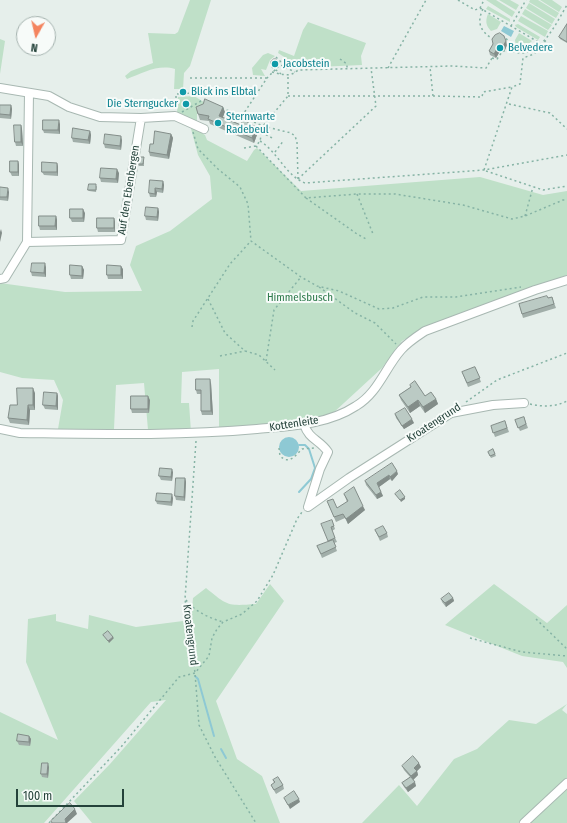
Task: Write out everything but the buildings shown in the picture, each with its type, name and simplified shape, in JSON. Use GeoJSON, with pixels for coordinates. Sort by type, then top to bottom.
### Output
{"type":"FeatureCollection","features":[{"type":"Feature","properties":{"kind":"street"},"geometry":{"type":"LineString","coordinates":[[0,88],[49,96],[69,107],[100,117],[141,118],[175,116],[204,129]]}},
{"type":"Feature","properties":{"kind":"street"},"geometry":{"type":"LineString","coordinates":[[0,279],[5,278],[27,242],[29,93]]}},
{"type":"Feature","properties":{"kind":"street","name":"Auf den Ebenbergen"},"geometry":{"type":"LineString","coordinates":[[27,242],[121,240],[141,118]]}},
{"type":"Feature","properties":{"kind":"street","name":"Kottenleite"},"geometry":{"type":"LineString","coordinates":[[0,430],[20,433],[197,433],[304,424],[340,415],[358,406],[378,386],[401,350],[412,340],[432,328],[535,290],[567,280]]}},
{"type":"Feature","properties":{"kind":"street","name":"Kroatengrund"},"geometry":{"type":"LineString","coordinates":[[308,507],[329,494],[349,478],[451,413],[492,404],[524,403]]}},
{"type":"Feature","properties":{"kind":"street"},"geometry":{"type":"LineString","coordinates":[[304,424],[307,434],[322,445],[328,452],[314,486],[308,507]]}},
{"type":"Feature","properties":{"kind":"street"},"geometry":{"type":"LineString","coordinates":[[314,486],[329,494]]}},
{"type":"Feature","properties":{"kind":"street"},"geometry":{"type":"LineString","coordinates":[[526,822],[567,783]]}},
{"type":"Feature","properties":{"kind":"path"},"geometry":{"type":"LineString","coordinates":[[388,68],[426,0]]}},
{"type":"Feature","properties":{"kind":"path"},"geometry":{"type":"LineString","coordinates":[[458,0],[475,10],[480,8],[484,0]]}},
{"type":"Feature","properties":{"kind":"path"},"geometry":{"type":"LineString","coordinates":[[511,26],[526,0]]}},
{"type":"Feature","properties":{"kind":"path"},"geometry":{"type":"LineString","coordinates":[[288,96],[482,97],[483,92],[512,87],[520,84],[523,58],[534,54],[547,39],[567,5]]}},
{"type":"Feature","properties":{"kind":"path"},"geometry":{"type":"LineString","coordinates":[[480,8],[540,43]]}},
{"type":"Feature","properties":{"kind":"path"},"geometry":{"type":"LineString","coordinates":[[482,10],[479,19],[482,30],[493,39],[495,37]]}},
{"type":"Feature","properties":{"kind":"path"},"geometry":{"type":"LineString","coordinates":[[500,35],[508,39],[508,49]]}},
{"type":"Feature","properties":{"kind":"path"},"geometry":{"type":"LineString","coordinates":[[508,49],[517,53],[525,54],[532,51],[540,43],[547,39]]}},
{"type":"Feature","properties":{"kind":"path"},"geometry":{"type":"LineString","coordinates":[[489,55],[492,58],[497,59],[502,52],[508,49]]}},
{"type":"Feature","properties":{"kind":"path"},"geometry":{"type":"LineString","coordinates":[[276,57],[282,66],[295,72]]}},
{"type":"Feature","properties":{"kind":"path"},"geometry":{"type":"LineString","coordinates":[[340,58],[347,64],[347,69]]}},
{"type":"Feature","properties":{"kind":"path"},"geometry":{"type":"LineString","coordinates":[[272,72],[288,75],[298,70],[430,66],[486,68],[492,58]]}},
{"type":"Feature","properties":{"kind":"path"},"geometry":{"type":"LineString","coordinates":[[242,116],[267,78],[275,69],[279,63],[274,60],[271,62],[271,66],[275,69],[281,74]]}},
{"type":"Feature","properties":{"kind":"path"},"geometry":{"type":"LineString","coordinates":[[430,66],[433,96]]}},
{"type":"Feature","properties":{"kind":"path"},"geometry":{"type":"LineString","coordinates":[[298,179],[376,106],[371,68]]}},
{"type":"Feature","properties":{"kind":"path"},"geometry":{"type":"LineString","coordinates":[[244,148],[256,146],[260,141],[263,126],[288,96],[288,75]]}},
{"type":"Feature","properties":{"kind":"path"},"geometry":{"type":"LineString","coordinates":[[190,78],[267,78]]}},
{"type":"Feature","properties":{"kind":"path"},"geometry":{"type":"LineString","coordinates":[[484,170],[508,103],[512,87]]}},
{"type":"Feature","properties":{"kind":"path"},"geometry":{"type":"LineString","coordinates":[[175,116],[176,94],[191,93]]}},
{"type":"Feature","properties":{"kind":"path"},"geometry":{"type":"LineString","coordinates":[[175,116],[201,101],[207,101]]}},
{"type":"Feature","properties":{"kind":"path"},"geometry":{"type":"LineString","coordinates":[[508,103],[550,113],[567,129]]}},
{"type":"Feature","properties":{"kind":"path"},"geometry":{"type":"LineString","coordinates":[[218,106],[263,126],[291,133],[297,142],[298,179]]}},
{"type":"Feature","properties":{"kind":"path"},"geometry":{"type":"LineString","coordinates":[[229,110],[225,120],[231,123]]}},
{"type":"Feature","properties":{"kind":"path"},"geometry":{"type":"LineString","coordinates":[[190,122],[198,149],[218,169],[240,187],[248,204],[250,241],[230,264],[193,321],[192,327]]}},
{"type":"Feature","properties":{"kind":"path"},"geometry":{"type":"LineString","coordinates":[[253,128],[274,139]]}},
{"type":"Feature","properties":{"kind":"path"},"geometry":{"type":"LineString","coordinates":[[275,152],[284,140]]}},
{"type":"Feature","properties":{"kind":"path"},"geometry":{"type":"LineString","coordinates":[[260,141],[275,152],[290,174],[305,183],[484,170],[567,155]]}},
{"type":"Feature","properties":{"kind":"path"},"geometry":{"type":"LineString","coordinates":[[256,146],[306,198],[357,234],[368,240]]}},
{"type":"Feature","properties":{"kind":"path"},"geometry":{"type":"LineString","coordinates":[[484,170],[543,190],[567,186]]}},
{"type":"Feature","properties":{"kind":"path"},"geometry":{"type":"LineString","coordinates":[[525,216],[533,186]]}},
{"type":"Feature","properties":{"kind":"path"},"geometry":{"type":"LineString","coordinates":[[306,198],[357,194],[394,194],[463,205],[512,219],[525,216],[563,200],[567,200]]}},
{"type":"Feature","properties":{"kind":"path"},"geometry":{"type":"LineString","coordinates":[[357,194],[374,234]]}},
{"type":"Feature","properties":{"kind":"path"},"geometry":{"type":"LineString","coordinates":[[250,241],[355,313],[375,324],[401,350]]}},
{"type":"Feature","properties":{"kind":"path"},"geometry":{"type":"LineString","coordinates":[[266,361],[274,310],[301,277]]}},
{"type":"Feature","properties":{"kind":"path"},"geometry":{"type":"LineString","coordinates":[[317,286],[339,291],[379,309],[393,308],[423,297],[456,297],[518,287],[535,290]]}},
{"type":"Feature","properties":{"kind":"path"},"geometry":{"type":"LineString","coordinates":[[208,299],[225,334],[245,351],[259,355],[276,370]]}},
{"type":"Feature","properties":{"kind":"path"},"geometry":{"type":"LineString","coordinates":[[220,356],[245,351]]}},
{"type":"Feature","properties":{"kind":"path","name":"Kroatengrund"},"geometry":{"type":"LineString","coordinates":[[463,404],[498,380],[567,353]]}},
{"type":"Feature","properties":{"kind":"path"},"geometry":{"type":"LineString","coordinates":[[524,403],[541,406],[553,406],[567,401]]}},
{"type":"Feature","properties":{"kind":"path","name":"Kroatengrund"},"geometry":{"type":"LineString","coordinates":[[197,433],[185,599],[195,673],[199,724],[215,757],[256,823]]}},
{"type":"Feature","properties":{"kind":"path"},"geometry":{"type":"LineString","coordinates":[[279,448],[280,456],[284,460],[289,460],[295,458],[302,449],[307,447]]}},
{"type":"Feature","properties":{"kind":"path"},"geometry":{"type":"LineString","coordinates":[[49,823],[121,747],[179,677],[195,673],[209,656],[212,638],[223,622],[242,614],[257,601],[273,575],[297,519],[308,507]]}},
{"type":"Feature","properties":{"kind":"path"},"geometry":{"type":"LineString","coordinates":[[185,599],[190,605],[204,615],[223,622]]}},
{"type":"Feature","properties":{"kind":"path"},"geometry":{"type":"LineString","coordinates":[[536,619],[567,649]]}},
{"type":"Feature","properties":{"kind":"path"},"geometry":{"type":"LineString","coordinates":[[470,638],[522,652],[567,656]]}},
{"type":"Feature","properties":{"kind":"green space"},"geometry":{"type":"Polygon","coordinates":[[[190,0],[211,0],[190,66],[184,73],[183,89],[174,89],[175,69],[157,68],[127,79],[125,76],[131,71],[153,63],[148,33],[175,34],[178,32],[190,0]]]}},
{"type":"Feature","properties":{"kind":"green space"},"geometry":{"type":"Polygon","coordinates":[[[486,0],[496,0],[515,12],[512,17],[486,0]]]}},
{"type":"Feature","properties":{"kind":"green space"},"geometry":{"type":"Polygon","coordinates":[[[499,0],[510,0],[519,5],[516,10],[499,0]]]}},
{"type":"Feature","properties":{"kind":"green space"},"geometry":{"type":"Polygon","coordinates":[[[530,0],[538,0],[559,13],[556,18],[529,2],[530,0]]]}},
{"type":"Feature","properties":{"kind":"green space"},"geometry":{"type":"Polygon","coordinates":[[[540,0],[552,0],[562,7],[559,12],[540,0]]]}},
{"type":"Feature","properties":{"kind":"green space"},"geometry":{"type":"Polygon","coordinates":[[[529,3],[555,19],[552,24],[526,8],[529,3]]]}},
{"type":"Feature","properties":{"kind":"green space"},"geometry":{"type":"Polygon","coordinates":[[[488,6],[510,19],[510,22],[486,9],[488,6]]]}},
{"type":"Feature","properties":{"kind":"green space"},"geometry":{"type":"Polygon","coordinates":[[[525,9],[552,25],[548,30],[522,14],[525,9]]]}},
{"type":"Feature","properties":{"kind":"green space"},"geometry":{"type":"Polygon","coordinates":[[[488,14],[501,22],[497,29],[491,31],[488,27],[486,19],[488,14]]]}},
{"type":"Feature","properties":{"kind":"green space"},"geometry":{"type":"Polygon","coordinates":[[[521,16],[548,31],[545,37],[518,21],[521,16]]]}},
{"type":"Feature","properties":{"kind":"green space"},"geometry":{"type":"Polygon","coordinates":[[[308,22],[366,43],[361,56],[362,65],[294,68],[289,60],[278,53],[279,50],[294,56],[303,30],[308,22]]]}},
{"type":"Feature","properties":{"kind":"green space"},"geometry":{"type":"Polygon","coordinates":[[[518,24],[540,37],[538,40],[516,27],[515,25],[518,24]]]}},
{"type":"Feature","properties":{"kind":"green space"},"geometry":{"type":"Polygon","coordinates":[[[519,33],[532,41],[526,46],[516,46],[515,40],[519,33]]]}},
{"type":"Feature","properties":{"kind":"green space"},"geometry":{"type":"Polygon","coordinates":[[[0,39],[5,41],[0,74],[0,39]]]}},
{"type":"Feature","properties":{"kind":"green space"},"geometry":{"type":"Polygon","coordinates":[[[268,53],[275,56],[270,60],[266,70],[261,69],[265,76],[253,75],[252,68],[263,55],[268,53]]]}},
{"type":"Feature","properties":{"kind":"green space"},"geometry":{"type":"Polygon","coordinates":[[[194,96],[207,104],[197,114],[197,122],[177,113],[178,97],[194,96]]]}},
{"type":"Feature","properties":{"kind":"green space","name":"Himmelsbusch"},"geometry":{"type":"Polygon","coordinates":[[[190,125],[205,135],[207,140],[247,161],[257,148],[301,191],[480,177],[543,195],[567,191],[567,275],[426,327],[402,341],[382,368],[332,414],[251,429],[219,429],[219,369],[182,372],[181,403],[189,403],[191,432],[148,430],[144,383],[116,385],[114,429],[58,429],[63,400],[54,380],[22,378],[0,372],[0,283],[65,292],[142,291],[130,265],[136,246],[170,231],[212,199],[210,176],[198,155],[190,125]]]}},
{"type":"Feature","properties":{"kind":"green space"},"geometry":{"type":"Polygon","coordinates":[[[270,584],[284,601],[216,701],[237,759],[262,776],[280,823],[92,823],[74,801],[110,764],[166,700],[151,702],[44,823],[0,823],[0,712],[58,740],[26,662],[28,619],[56,614],[56,621],[88,629],[89,615],[136,627],[191,620],[193,598],[206,588],[228,604],[246,605],[256,604],[270,584]]]}},
{"type":"Feature","properties":{"kind":"green space"},"geometry":{"type":"Polygon","coordinates":[[[494,584],[547,623],[567,605],[567,668],[563,662],[522,656],[445,625],[494,584]]]}},
{"type":"Feature","properties":{"kind":"green space"},"geometry":{"type":"Polygon","coordinates":[[[567,704],[562,710],[567,714],[567,823],[362,823],[399,785],[417,806],[454,759],[477,749],[509,720],[536,724],[567,704]]]}},
{"type":"Feature","properties":{"kind":"water"},"geometry":{"type":"Polygon","coordinates":[[[504,26],[514,31],[511,37],[501,31],[504,26]]]}},
{"type":"Feature","properties":{"kind":"water"},"geometry":{"type":"Polygon","coordinates":[[[289,437],[296,440],[299,447],[296,454],[289,457],[282,454],[279,447],[282,440],[289,437]]]}},
{"type":"Feature","properties":{"kind":"waterway"},"geometry":{"type":"LineString","coordinates":[[299,445],[305,445],[309,449],[315,468],[311,479],[299,492]]}},
{"type":"Feature","properties":{"kind":"waterway"},"geometry":{"type":"LineString","coordinates":[[195,676],[198,679],[214,736]]}},
{"type":"Feature","properties":{"kind":"waterway"},"geometry":{"type":"LineString","coordinates":[[221,749],[226,758]]}},
{"type":"Feature","properties":{"kind":"place","name":"Belvedere"},"geometry":{"type":"Point","coordinates":[500,48]}},
{"type":"Feature","properties":{"kind":"place","name":"Jacobstein"},"geometry":{"type":"Point","coordinates":[275,64]}},
{"type":"Feature","properties":{"kind":"place","name":"Blick ins Elbtal"},"geometry":{"type":"Point","coordinates":[183,92]}},
{"type":"Feature","properties":{"kind":"place","name":"Die Sterngucker"},"geometry":{"type":"Point","coordinates":[186,104]}},
{"type":"Feature","properties":{"kind":"place","name":"Sternwarte Radebeul"},"geometry":{"type":"Point","coordinates":[218,123]}}]}
